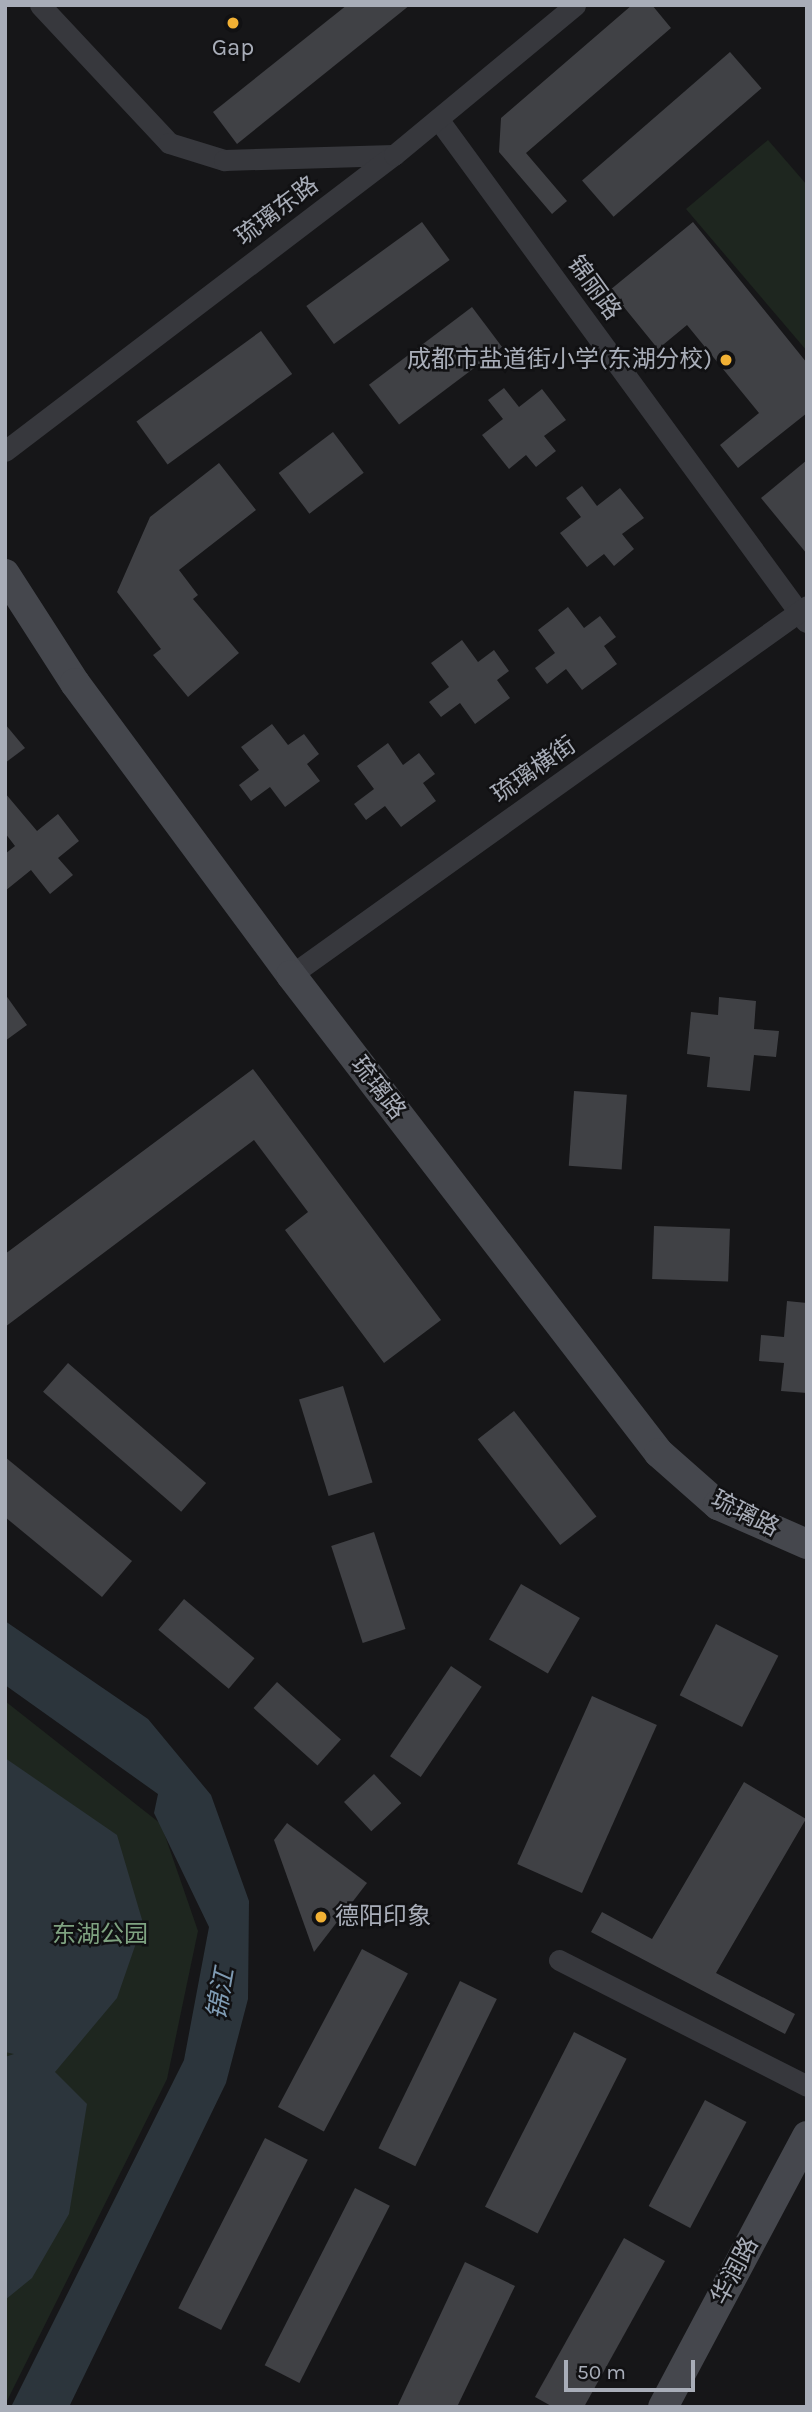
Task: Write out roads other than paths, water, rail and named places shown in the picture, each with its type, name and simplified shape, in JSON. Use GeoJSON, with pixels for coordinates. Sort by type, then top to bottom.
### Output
{"type":"FeatureCollection","features":[{"type":"Feature","properties":{"kind":"street"},"geometry":{"type":"LineString","coordinates":[[40,5],[169,142],[224,160],[394,155]]}},
{"type":"Feature","properties":{"kind":"street","name":"琉璃东路"},"geometry":{"type":"LineString","coordinates":[[5,452],[394,155],[575,5]]}},
{"type":"Feature","properties":{"kind":"street","name":"锦丽路"},"geometry":{"type":"LineString","coordinates":[[438,120],[804,614]]}},
{"type":"Feature","properties":{"kind":"street","name":"琉璃路"},"geometry":{"type":"LineString","coordinates":[[5,574],[75,683],[290,975],[659,1453],[718,1506],[807,1544]]}},
{"type":"Feature","properties":{"kind":"street","name":"琉璃横街"},"geometry":{"type":"LineString","coordinates":[[290,975],[804,614]]}},
{"type":"Feature","properties":{"kind":"street"},"geometry":{"type":"LineString","coordinates":[[559,1960],[807,2086]]}},
{"type":"Feature","properties":{"kind":"street","name":"华润路"},"geometry":{"type":"LineString","coordinates":[[663,2407],[807,2136]]}},
{"type":"Feature","properties":{"kind":"water","name":"锦江"},"geometry":{"type":"Polygon","coordinates":[[[5,1621],[148,1719],[211,1795],[249,1901],[248,1999],[226,2083],[69,2407],[11,2407],[184,2060],[209,1927],[154,1813],[158,1794],[5,1685],[5,1621]]]}},
{"type":"Feature","properties":{"kind":"water"},"geometry":{"type":"Polygon","coordinates":[[[5,1758],[117,1835],[143,1923],[117,1998],[55,2072],[87,2104],[69,2214],[32,2278],[5,2300],[5,2057],[14,2054],[5,2052],[5,1758]]]}},
{"type":"Feature","properties":{"kind":"place","name":"Gap"},"geometry":{"type":"Point","coordinates":[233,23]}},
{"type":"Feature","properties":{"kind":"place","name":"成都市盐道街小学(东湖分校)"},"geometry":{"type":"Point","coordinates":[726,360]}},
{"type":"Feature","properties":{"kind":"place","name":"德阳印象"},"geometry":{"type":"Point","coordinates":[321,1917]}},
{"type":"Feature","properties":{"kind":"park label","name":"东湖公园"},"geometry":{"type":"Point","coordinates":[100,1935]}}]}
